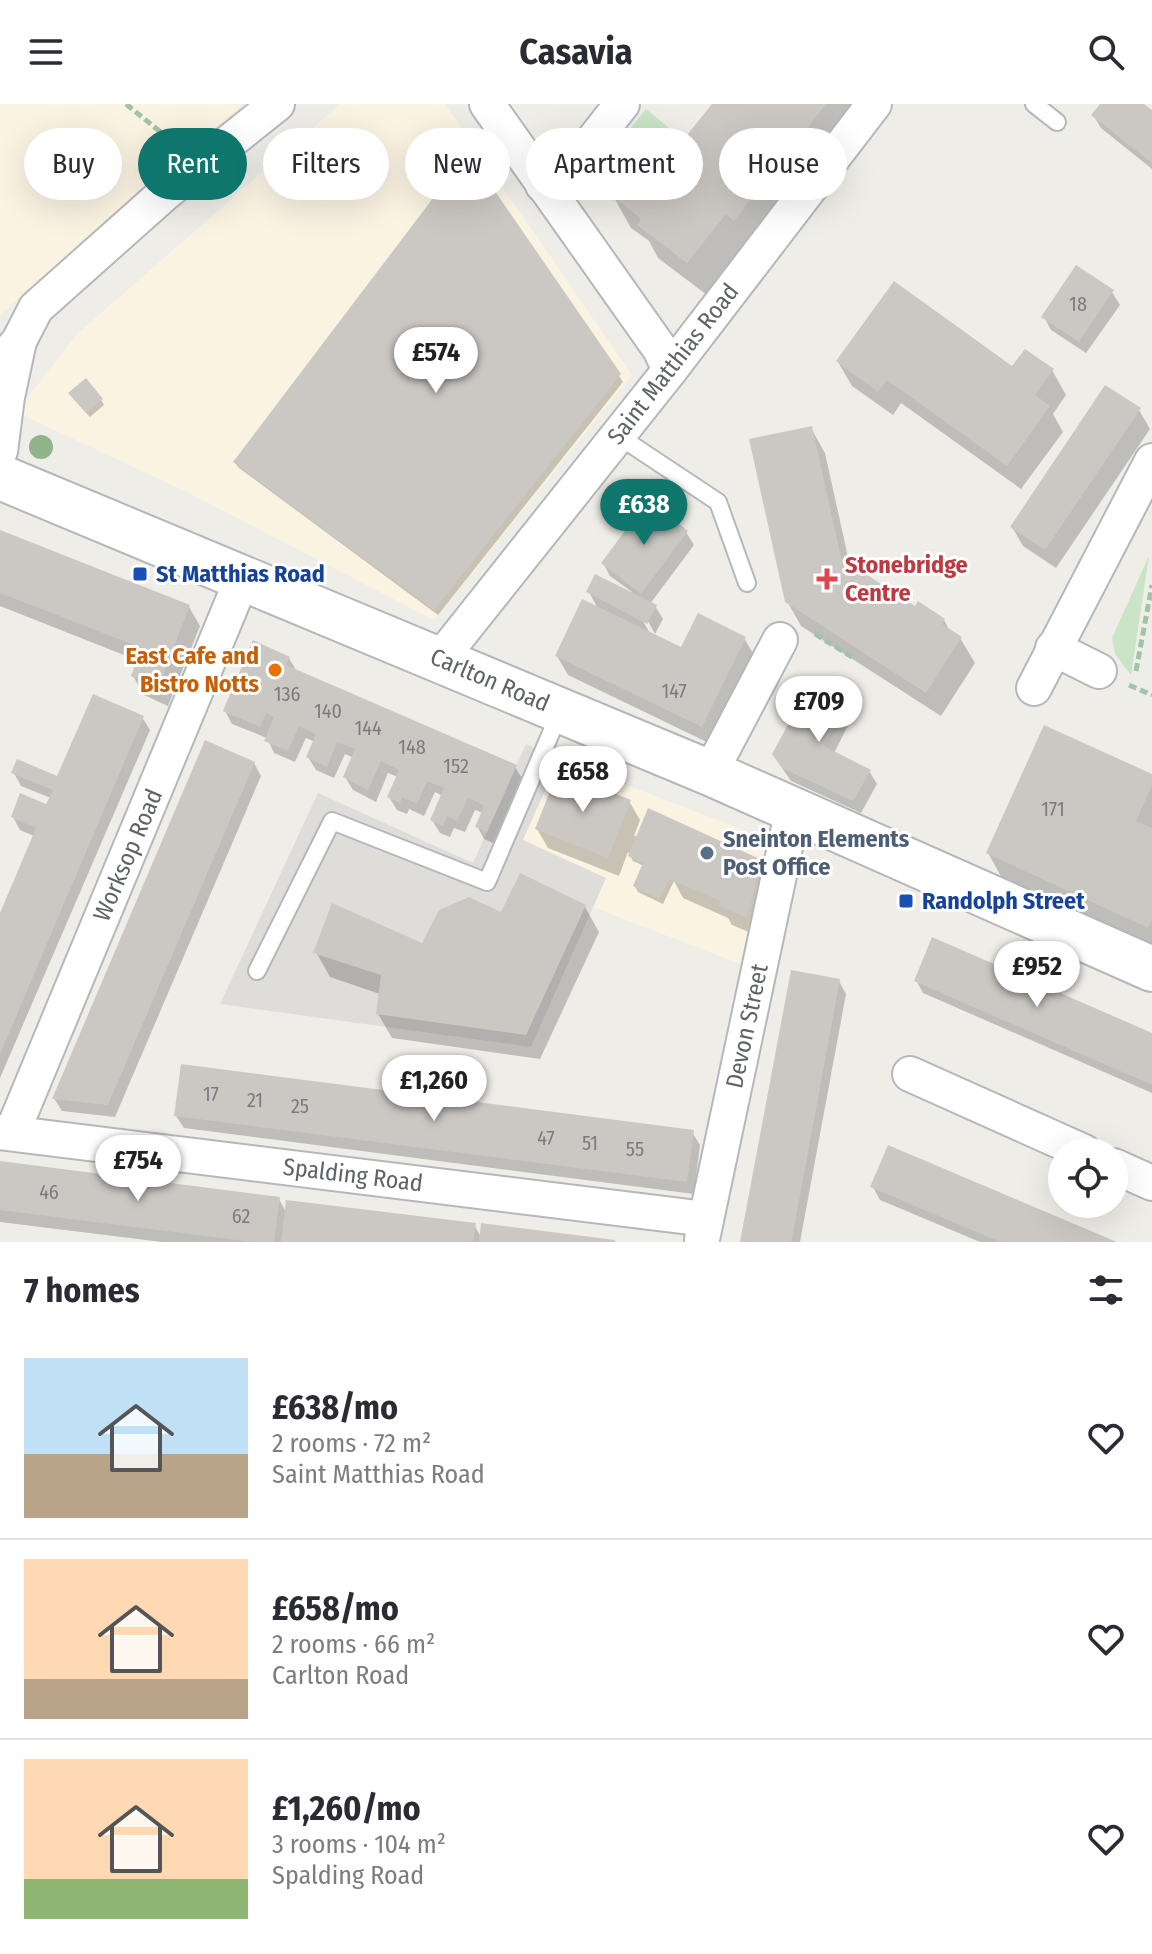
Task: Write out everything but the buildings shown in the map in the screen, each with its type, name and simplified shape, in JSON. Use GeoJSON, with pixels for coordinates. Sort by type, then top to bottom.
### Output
{"type":"FeatureCollection","features":[{"type":"Feature","properties":{"kind":"main road","name":"Carlton Road"},"geometry":{"type":"LineString","coordinates":[[0,477],[710,773],[1152,969]]}},
{"type":"Feature","properties":{"kind":"street"},"geometry":{"type":"LineString","coordinates":[[246,128],[277,104]]}},
{"type":"Feature","properties":{"kind":"street"},"geometry":{"type":"LineString","coordinates":[[487,104],[526,160]]}},
{"type":"Feature","properties":{"kind":"street"},"geometry":{"type":"LineString","coordinates":[[603,128],[622,104]]}},
{"type":"Feature","properties":{"kind":"street","name":"Saint Matthias Road"},"geometry":{"type":"LineString","coordinates":[[440,659],[670,370],[874,104]]}},
{"type":"Feature","properties":{"kind":"street"},"geometry":{"type":"LineString","coordinates":[[0,451],[9,352],[36,308],[158,200]]}},
{"type":"Feature","properties":{"kind":"street"},"geometry":{"type":"LineString","coordinates":[[554,200],[660,349],[670,370]]}},
{"type":"Feature","properties":{"kind":"street"},"geometry":{"type":"LineString","coordinates":[[1034,688],[1152,461]]}},
{"type":"Feature","properties":{"kind":"street","name":"Worksop Road"},"geometry":{"type":"LineString","coordinates":[[6,1132],[243,577]]}},
{"type":"Feature","properties":{"kind":"street"},"geometry":{"type":"LineString","coordinates":[[710,773],[794,634]]}},
{"type":"Feature","properties":{"kind":"street"},"geometry":{"type":"LineString","coordinates":[[1053,648],[1099,671]]}},
{"type":"Feature","properties":{"kind":"street","name":"Devon Street"},"geometry":{"type":"LineString","coordinates":[[703,1230],[793,809]]}},
{"type":"Feature","properties":{"kind":"street"},"geometry":{"type":"LineString","coordinates":[[910,1074],[1053,1138]]}},
{"type":"Feature","properties":{"kind":"street","name":"Spalding Road"},"geometry":{"type":"LineString","coordinates":[[6,1132],[703,1230]]}},
{"type":"Feature","properties":{"kind":"street"},"geometry":{"type":"LineString","coordinates":[[1128,1172],[1152,1183]]}},
{"type":"Feature","properties":{"kind":"lane"},"geometry":{"type":"LineString","coordinates":[[1034,104],[1057,122]]}},
{"type":"Feature","properties":{"kind":"lane"},"geometry":{"type":"LineString","coordinates":[[617,435],[718,502],[747,583]]}},
{"type":"Feature","properties":{"kind":"lane"},"geometry":{"type":"LineString","coordinates":[[257,971],[332,821],[487,882],[561,710]]}},
{"type":"Feature","properties":{"kind":"path"},"geometry":{"type":"LineString","coordinates":[[126,104],[155,128]]}},
{"type":"Feature","properties":{"kind":"path"},"geometry":{"type":"LineString","coordinates":[[1133,687],[1152,585]]}},
{"type":"Feature","properties":{"kind":"path"},"geometry":{"type":"LineString","coordinates":[[794,634],[852,657]]}},
{"type":"Feature","properties":{"kind":"shaded area"},"geometry":{"type":"Polygon","coordinates":[[[0,104],[243,104],[215,128],[138,128],[138,195],[0,315],[0,104]]]}},
{"type":"Feature","properties":{"kind":"shaded area"},"geometry":{"type":"Polygon","coordinates":[[[340,104],[445,104],[462,128],[405,128],[405,200],[510,198],[632,375],[434,620],[191,494],[16,412],[77,334],[230,200],[247,200],[247,185],[263,171],[263,200],[389,200],[389,128],[313,128],[340,104]]]}},
{"type":"Feature","properties":{"kind":"shaded area"},"geometry":{"type":"Polygon","coordinates":[[[526,744],[559,759],[523,840],[606,878],[531,1047],[220,1004],[318,793],[473,863],[526,744]]]}},
{"type":"Feature","properties":{"kind":"shaded area"},"geometry":{"type":"Polygon","coordinates":[[[559,759],[772,841],[740,964],[593,907],[606,878],[522,840],[559,759]]]}},
{"type":"Feature","properties":{"kind":"green space"},"geometry":{"type":"Polygon","coordinates":[[[646,109],[669,128],[631,128],[646,109]]]}},
{"type":"Feature","properties":{"kind":"green space"},"geometry":{"type":"Polygon","coordinates":[[[1149,556],[1131,675],[1115,654],[1112,638],[1149,556]]]}},
{"type":"Feature","properties":{"kind":"place","name":"St Matthias Road"},"geometry":{"type":"Point","coordinates":[140,574]}},
{"type":"Feature","properties":{"kind":"place","name":"Stonebridge Centre"},"geometry":{"type":"Point","coordinates":[827,579]}},
{"type":"Feature","properties":{"kind":"place","name":"East Cafe and Bistro Notts"},"geometry":{"type":"Point","coordinates":[275,670]}},
{"type":"Feature","properties":{"kind":"place","name":"Sneinton Elements Post Office"},"geometry":{"type":"Point","coordinates":[707,853]}},
{"type":"Feature","properties":{"kind":"place","name":"Randolph Street"},"geometry":{"type":"Point","coordinates":[906,901]}}]}
